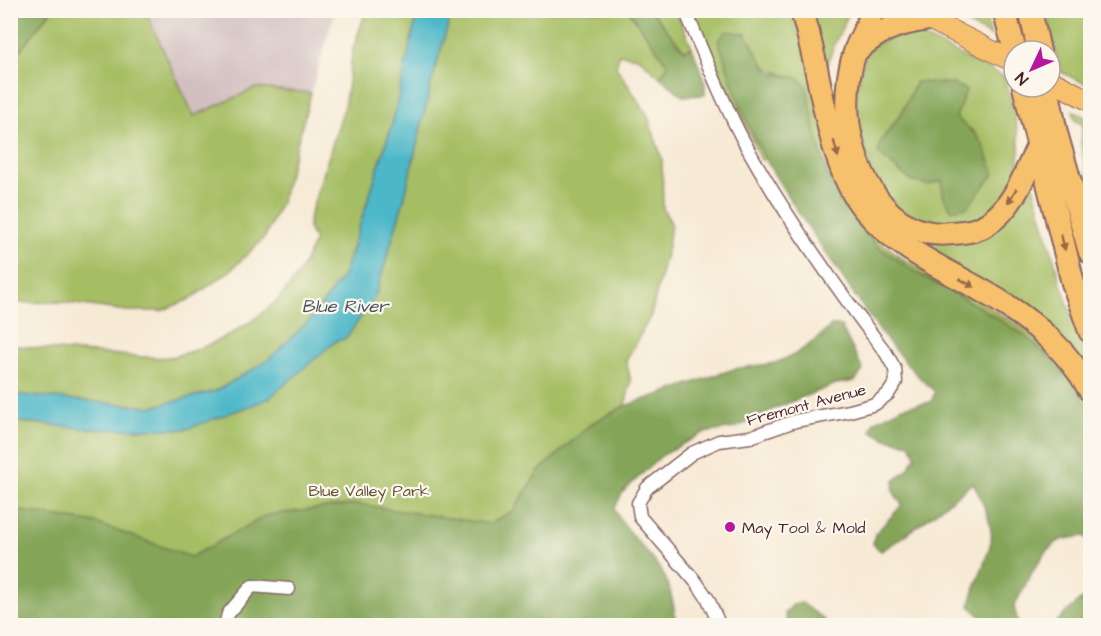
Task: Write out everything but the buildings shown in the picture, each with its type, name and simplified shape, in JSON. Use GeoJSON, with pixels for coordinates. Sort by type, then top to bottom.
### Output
{"type":"FeatureCollection","features":[{"type":"Feature","properties":{"kind":"highway"},"geometry":{"type":"LineString","coordinates":[[801,10],[838,157],[848,184],[863,208],[902,246],[1003,303],[1038,327],[1064,351],[1090,390]]}},
{"type":"Feature","properties":{"kind":"highway"},"geometry":{"type":"LineString","coordinates":[[826,109],[845,39],[860,10]]}},
{"type":"Feature","properties":{"kind":"highway"},"geometry":{"type":"LineString","coordinates":[[872,10],[855,52],[848,84],[848,120],[855,155],[864,179],[880,204],[900,220],[919,230],[943,234],[970,231],[986,225],[1002,212],[1048,139]]}},
{"type":"Feature","properties":{"kind":"highway"},"geometry":{"type":"LineString","coordinates":[[1030,10],[1037,39]]}},
{"type":"Feature","properties":{"kind":"highway"},"geometry":{"type":"LineString","coordinates":[[1004,13],[1012,39]]}},
{"type":"Feature","properties":{"kind":"highway"},"geometry":{"type":"LineString","coordinates":[[855,52],[873,36],[919,15]]}},
{"type":"Feature","properties":{"kind":"highway"},"geometry":{"type":"LineString","coordinates":[[1028,99],[1032,114],[1048,139],[1090,252]]}},
{"type":"Feature","properties":{"kind":"highway"},"geometry":{"type":"LineString","coordinates":[[1047,99],[1048,139],[1073,283],[1090,331]]}},
{"type":"Feature","properties":{"kind":"main road"},"geometry":{"type":"LineString","coordinates":[[919,15],[1002,56]]}},
{"type":"Feature","properties":{"kind":"main road"},"geometry":{"type":"LineString","coordinates":[[1062,86],[1090,101]]}},
{"type":"Feature","properties":{"kind":"street","name":"Fremont Avenue"},"geometry":{"type":"LineString","coordinates":[[685,10],[725,103],[752,155],[817,258],[886,353],[895,369],[896,382],[888,394],[875,404],[795,421],[750,436],[719,441],[692,453],[647,488],[638,503],[640,517],[696,582],[708,599],[720,626]]}},
{"type":"Feature","properties":{"kind":"street"},"geometry":{"type":"LineString","coordinates":[[226,620],[252,586],[289,590]]}},
{"type":"Feature","properties":{"kind":"shaded area"},"geometry":{"type":"Polygon","coordinates":[[[145,11],[335,11],[311,93],[256,88],[194,116],[145,11]]]}},
{"type":"Feature","properties":{"kind":"green space"},"geometry":{"type":"Polygon","coordinates":[[[24,11],[51,11],[11,62],[11,26],[24,11]]]}},
{"type":"Feature","properties":{"kind":"green space"},"geometry":{"type":"Polygon","coordinates":[[[51,11],[145,11],[194,116],[256,88],[311,93],[281,202],[265,237],[230,271],[190,299],[161,311],[127,311],[61,302],[11,303],[10,62],[51,11]]]}},
{"type":"Feature","properties":{"kind":"green space"},"geometry":{"type":"Polygon","coordinates":[[[366,11],[418,11],[392,125],[344,274],[314,316],[267,362],[216,391],[151,407],[11,394],[11,345],[162,358],[175,356],[211,344],[229,335],[263,313],[278,299],[301,269],[315,240],[308,228],[310,215],[344,108],[353,49],[366,11]]]}},
{"type":"Feature","properties":{"kind":"green space","name":"Blue Valley Park"},"geometry":{"type":"Polygon","coordinates":[[[452,11],[629,11],[669,66],[660,77],[638,57],[619,54],[616,67],[647,114],[662,159],[663,209],[671,223],[668,246],[651,315],[626,361],[631,381],[625,406],[592,423],[538,472],[677,624],[11,626],[11,421],[92,429],[187,429],[321,352],[337,340],[345,339],[375,297],[403,203],[432,80],[452,11]]]}},
{"type":"Feature","properties":{"kind":"green space"},"geometry":{"type":"Polygon","coordinates":[[[629,11],[651,11],[684,50],[692,47],[705,83],[705,95],[683,96],[660,77],[668,65],[629,11]]]}},
{"type":"Feature","properties":{"kind":"green space"},"geometry":{"type":"Polygon","coordinates":[[[651,11],[676,11],[692,47],[684,51],[651,11]]]}},
{"type":"Feature","properties":{"kind":"green space"},"geometry":{"type":"Polygon","coordinates":[[[691,11],[794,11],[864,225],[881,242],[905,260],[971,296],[1032,334],[1086,394],[1090,403],[1090,412],[1079,390],[1059,365],[1024,335],[919,274],[877,246],[840,202],[827,175],[799,78],[777,72],[765,65],[746,34],[719,41],[742,110],[766,159],[761,160],[691,11]]]}},
{"type":"Feature","properties":{"kind":"green space"},"geometry":{"type":"Polygon","coordinates":[[[810,11],[850,11],[833,47],[825,73],[810,11]]]}},
{"type":"Feature","properties":{"kind":"green space"},"geometry":{"type":"Polygon","coordinates":[[[942,11],[984,11],[991,36],[942,11]]]}},
{"type":"Feature","properties":{"kind":"green space"},"geometry":{"type":"Polygon","coordinates":[[[1047,11],[1090,11],[1090,86],[1062,72],[1062,39],[1053,39],[1047,11]]]}},
{"type":"Feature","properties":{"kind":"green space"},"geometry":{"type":"Polygon","coordinates":[[[727,31],[746,34],[765,67],[772,73],[799,78],[807,87],[827,175],[840,202],[877,246],[919,274],[1024,335],[1059,365],[1079,390],[1090,412],[1090,543],[1085,536],[1061,540],[1047,551],[1014,607],[1021,625],[989,625],[970,606],[991,542],[991,528],[973,483],[906,535],[881,551],[873,544],[875,534],[902,505],[893,491],[894,481],[908,469],[916,456],[910,444],[886,439],[871,431],[874,422],[903,407],[931,402],[935,392],[906,363],[880,331],[808,227],[772,170],[742,110],[718,41],[727,31]]]}},
{"type":"Feature","properties":{"kind":"green space"},"geometry":{"type":"Polygon","coordinates":[[[913,32],[1002,76],[1002,99],[1010,99],[1018,133],[1019,162],[1011,187],[979,222],[929,225],[896,208],[873,180],[857,118],[856,88],[866,53],[875,44],[913,32]],[[916,82],[901,114],[881,141],[942,180],[943,195],[981,188],[994,174],[974,132],[956,117],[965,90],[953,84],[916,82]]]}},
{"type":"Feature","properties":{"kind":"green space"},"geometry":{"type":"Polygon","coordinates":[[[916,82],[953,84],[966,90],[956,117],[981,142],[994,174],[967,207],[951,210],[943,195],[942,180],[928,185],[911,181],[878,153],[881,141],[901,114],[916,82]]]}},
{"type":"Feature","properties":{"kind":"green space"},"geometry":{"type":"Polygon","coordinates":[[[1073,111],[1090,120],[1090,190],[1081,144],[1083,125],[1075,120],[1073,111]]]}},
{"type":"Feature","properties":{"kind":"green space"},"geometry":{"type":"Polygon","coordinates":[[[1030,175],[1060,281],[1090,368],[1090,374],[923,252],[875,207],[972,239],[1030,175]]]}},
{"type":"Feature","properties":{"kind":"green space"},"geometry":{"type":"Polygon","coordinates":[[[831,326],[841,326],[863,370],[855,381],[836,384],[778,407],[735,428],[703,433],[661,456],[623,492],[614,509],[662,572],[670,591],[677,625],[11,625],[10,509],[96,523],[191,557],[267,515],[356,504],[490,524],[514,510],[538,472],[592,423],[625,406],[734,369],[775,363],[794,355],[831,326]]]}},
{"type":"Feature","properties":{"kind":"green space"},"geometry":{"type":"Polygon","coordinates":[[[1090,595],[1090,625],[1053,625],[1079,601],[1090,595]]]}},
{"type":"Feature","properties":{"kind":"green space"},"geometry":{"type":"Polygon","coordinates":[[[802,603],[828,625],[791,626],[788,624],[785,613],[793,605],[802,603]]]}},
{"type":"Feature","properties":{"kind":"water","name":"Blue River"},"geometry":{"type":"Polygon","coordinates":[[[418,11],[452,11],[432,80],[403,203],[375,297],[345,339],[337,340],[268,399],[187,429],[92,429],[11,421],[11,394],[151,407],[216,391],[267,361],[314,316],[344,274],[392,125],[418,11]]]}},
{"type":"Feature","properties":{"kind":"place","name":"May Tool & Mold"},"geometry":{"type":"Point","coordinates":[730,527]}}]}
